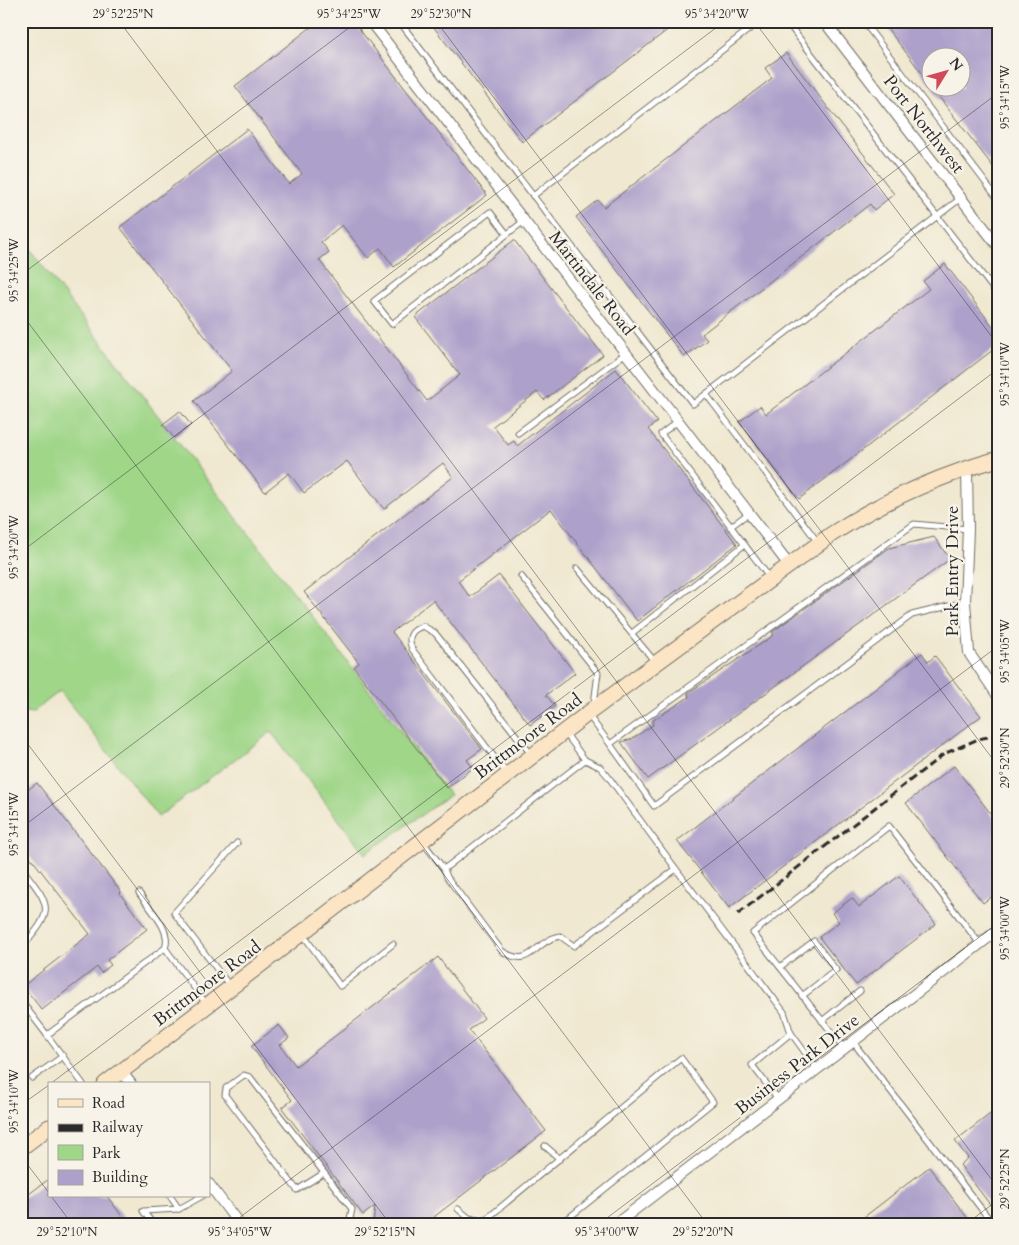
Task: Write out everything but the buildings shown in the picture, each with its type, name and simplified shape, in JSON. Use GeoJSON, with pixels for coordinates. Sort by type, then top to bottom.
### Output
{"type":"FeatureCollection","features":[{"type":"Feature","properties":{"kind":"main road","name":"Brittmoore Road"},"geometry":{"type":"LineString","coordinates":[[108,1082],[532,755],[819,544],[864,513],[905,492],[967,468],[998,459]]}},
{"type":"Feature","properties":{"kind":"main road"},"geometry":{"type":"LineString","coordinates":[[21,1148],[48,1128]]}},
{"type":"Feature","properties":{"kind":"street","name":"Martindale Road"},"geometry":{"type":"LineString","coordinates":[[370,21],[789,565]]}},
{"type":"Feature","properties":{"kind":"street","name":"Port Northwest"},"geometry":{"type":"LineString","coordinates":[[826,22],[996,242]]}},
{"type":"Feature","properties":{"kind":"street","name":"Park Entry Drive"},"geometry":{"type":"LineString","coordinates":[[967,468],[968,529],[965,602],[969,654],[998,696]]}},
{"type":"Feature","properties":{"kind":"street","name":"Business Park Drive"},"geometry":{"type":"LineString","coordinates":[[616,1224],[998,930]]}},
{"type":"Feature","properties":{"kind":"street"},"geometry":{"type":"LineString","coordinates":[[122,1071],[130,1082]]}},
{"type":"Feature","properties":{"kind":"street"},"geometry":{"type":"LineString","coordinates":[[210,1189],[239,1224]]}},
{"type":"Feature","properties":{"kind":"lane"},"geometry":{"type":"LineString","coordinates":[[398,21],[693,404],[961,198]]}},
{"type":"Feature","properties":{"kind":"lane"},"geometry":{"type":"LineString","coordinates":[[533,196],[760,21]]}},
{"type":"Feature","properties":{"kind":"lane"},"geometry":{"type":"LineString","coordinates":[[786,21],[998,295]]}},
{"type":"Feature","properties":{"kind":"lane"},"geometry":{"type":"LineString","coordinates":[[863,21],[998,198]]}},
{"type":"Feature","properties":{"kind":"lane"},"geometry":{"type":"LineString","coordinates":[[507,234],[490,212],[374,301],[392,324],[524,222]]}},
{"type":"Feature","properties":{"kind":"lane"},"geometry":{"type":"LineString","coordinates":[[518,433],[626,353]]}},
{"type":"Feature","properties":{"kind":"lane"},"geometry":{"type":"LineString","coordinates":[[706,394],[819,544]]}},
{"type":"Feature","properties":{"kind":"lane"},"geometry":{"type":"LineString","coordinates":[[678,421],[661,434],[771,579]]}},
{"type":"Feature","properties":{"kind":"lane"},"geometry":{"type":"LineString","coordinates":[[730,527],[749,513]]}},
{"type":"Feature","properties":{"kind":"lane"},"geometry":{"type":"LineString","coordinates":[[610,744],[914,524],[968,529]]}},
{"type":"Feature","properties":{"kind":"lane"},"geometry":{"type":"LineString","coordinates":[[632,633],[744,545]]}},
{"type":"Feature","properties":{"kind":"lane"},"geometry":{"type":"LineString","coordinates":[[577,568],[656,663]]}},
{"type":"Feature","properties":{"kind":"lane"},"geometry":{"type":"LineString","coordinates":[[521,576],[598,673],[590,712],[654,806],[912,615],[965,602]]}},
{"type":"Feature","properties":{"kind":"lane"},"geometry":{"type":"LineString","coordinates":[[508,774],[412,650],[409,643],[410,636],[415,629],[424,626],[435,633],[532,755]]}},
{"type":"Feature","properties":{"kind":"lane"},"geometry":{"type":"LineString","coordinates":[[564,731],[585,760],[600,767],[607,775],[784,1012],[790,1034],[818,1069]]}},
{"type":"Feature","properties":{"kind":"lane"},"geometry":{"type":"LineString","coordinates":[[444,869],[585,760]]}},
{"type":"Feature","properties":{"kind":"lane"},"geometry":{"type":"LineString","coordinates":[[844,1048],[753,933],[890,826],[980,944]]}},
{"type":"Feature","properties":{"kind":"lane"},"geometry":{"type":"LineString","coordinates":[[422,841],[444,869],[446,877],[502,951],[514,958],[523,958],[551,938],[560,936],[574,946],[676,869]]}},
{"type":"Feature","properties":{"kind":"lane"},"geometry":{"type":"LineString","coordinates":[[231,988],[174,913],[237,843]]}},
{"type":"Feature","properties":{"kind":"lane"},"geometry":{"type":"LineString","coordinates":[[21,867],[41,893],[46,906],[42,926],[21,948]]}},
{"type":"Feature","properties":{"kind":"lane"},"geometry":{"type":"LineString","coordinates":[[47,1035],[164,948],[167,942],[166,934],[139,893]]}},
{"type":"Feature","properties":{"kind":"lane"},"geometry":{"type":"LineString","coordinates":[[302,933],[340,986],[393,944]]}},
{"type":"Feature","properties":{"kind":"lane"},"geometry":{"type":"LineString","coordinates":[[780,967],[814,941],[836,970],[802,996]]}},
{"type":"Feature","properties":{"kind":"lane"},"geometry":{"type":"LineString","coordinates":[[164,948],[208,1006]]}},
{"type":"Feature","properties":{"kind":"lane"},"geometry":{"type":"LineString","coordinates":[[822,1021],[860,991]]}},
{"type":"Feature","properties":{"kind":"lane"},"geometry":{"type":"LineString","coordinates":[[21,1001],[82,1082]]}},
{"type":"Feature","properties":{"kind":"lane"},"geometry":{"type":"LineString","coordinates":[[778,1099],[752,1065],[790,1034]]}},
{"type":"Feature","properties":{"kind":"lane"},"geometry":{"type":"LineString","coordinates":[[853,1041],[993,1224]]}},
{"type":"Feature","properties":{"kind":"lane"},"geometry":{"type":"LineString","coordinates":[[32,1078],[63,1056]]}},
{"type":"Feature","properties":{"kind":"lane"},"geometry":{"type":"LineString","coordinates":[[458,1209],[469,1218],[485,1223],[681,1058],[713,1102],[561,1224]]}},
{"type":"Feature","properties":{"kind":"lane"},"geometry":{"type":"LineString","coordinates":[[324,1173],[297,1190],[225,1095],[226,1088],[244,1075],[250,1077],[352,1208],[349,1224]]}},
{"type":"Feature","properties":{"kind":"lane"},"geometry":{"type":"LineString","coordinates":[[544,1146],[560,1159]]}},
{"type":"Feature","properties":{"kind":"lane"},"geometry":{"type":"LineString","coordinates":[[172,1198],[179,1208]]}},
{"type":"Feature","properties":{"kind":"lane"},"geometry":{"type":"LineString","coordinates":[[153,1224],[143,1211],[179,1208],[198,1198]]}},
{"type":"Feature","properties":{"kind":"green space"},"geometry":{"type":"Polygon","coordinates":[[[21,238],[450,795],[365,854],[271,732],[158,817],[60,691],[32,713],[21,711],[21,238]]]}},
{"type":"Feature","properties":{"kind":"railway"},"geometry":{"type":"LineString","coordinates":[[738,914],[944,754],[978,739],[998,735]]}}]}
